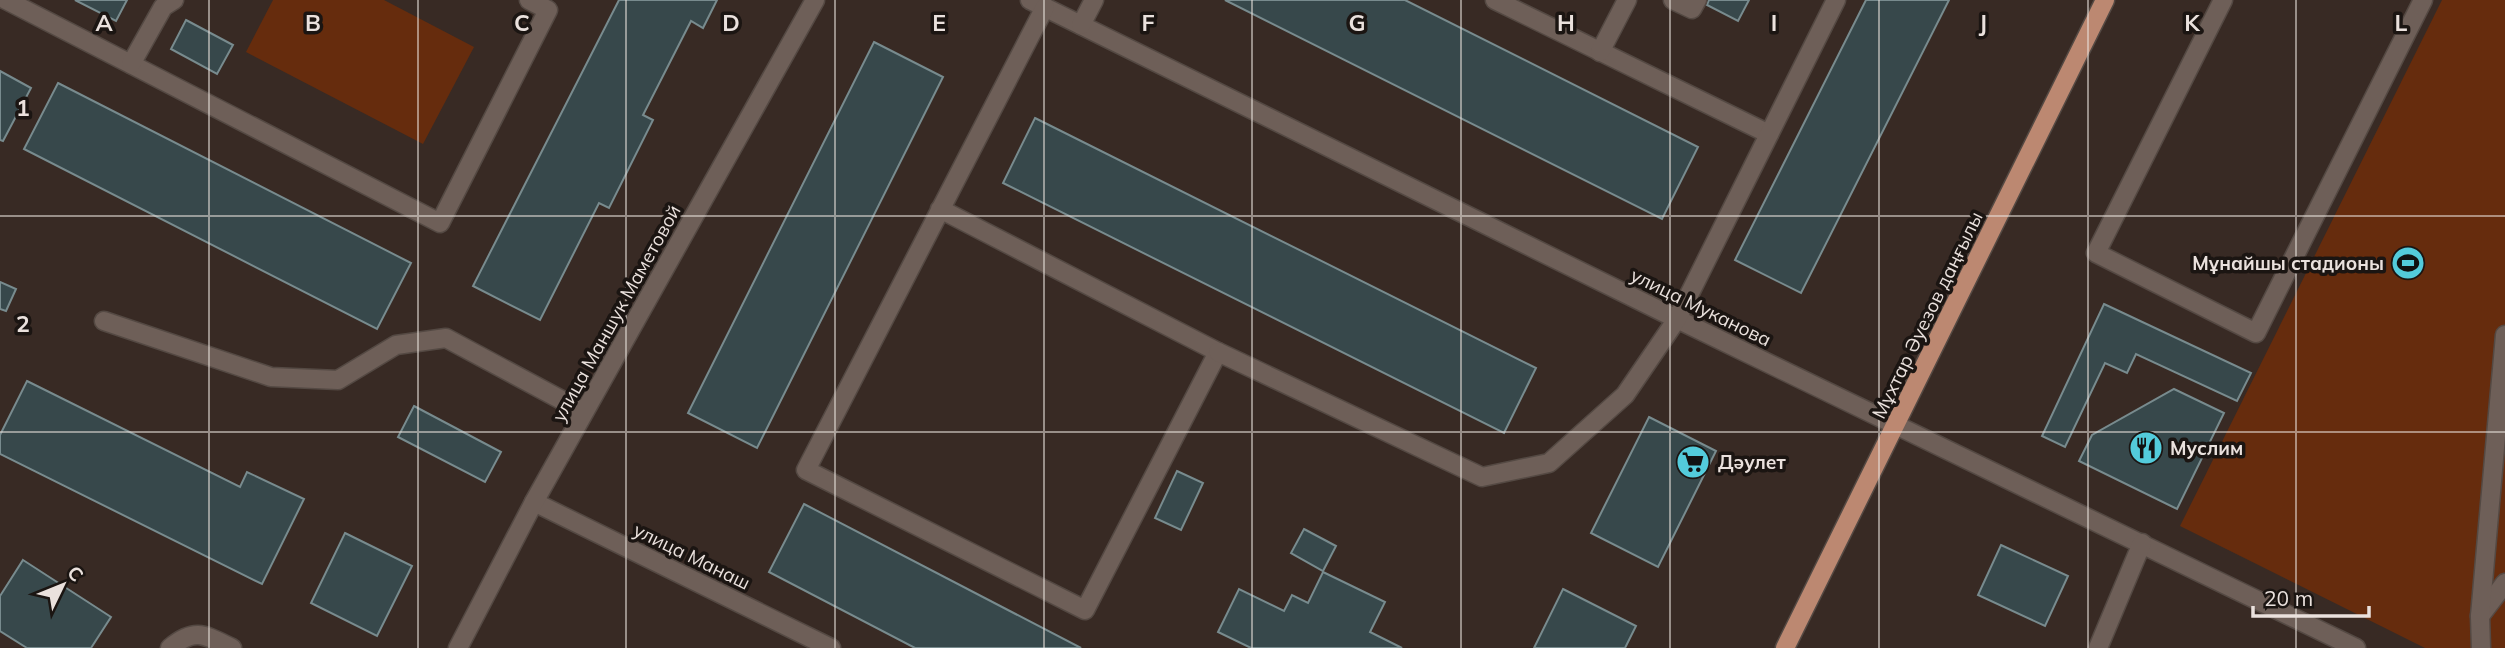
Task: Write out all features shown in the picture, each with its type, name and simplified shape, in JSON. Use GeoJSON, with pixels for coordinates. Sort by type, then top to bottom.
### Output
{"type":"FeatureCollection","features":[{"type":"Feature","properties":{"kind":"main road","name":"Мұхтар Әуезов даңғылы"},"geometry":{"type":"LineString","coordinates":[[1785,648],[2105,0]]}},
{"type":"Feature","properties":{"kind":"street"},"geometry":{"type":"LineString","coordinates":[[6,0],[440,223],[548,10],[529,0]]}},
{"type":"Feature","properties":{"kind":"street"},"geometry":{"type":"LineString","coordinates":[[131,64],[163,7],[174,0]]}},
{"type":"Feature","properties":{"kind":"street","name":"улица Маншук Маметовой"},"geometry":{"type":"LineString","coordinates":[[458,648],[534,502],[815,0]]}},
{"type":"Feature","properties":{"kind":"street"},"geometry":{"type":"LineString","coordinates":[[1081,25],[1094,0]]}},
{"type":"Feature","properties":{"kind":"street"},"geometry":{"type":"LineString","coordinates":[[1496,0],[1769,134]]}},
{"type":"Feature","properties":{"kind":"street"},"geometry":{"type":"LineString","coordinates":[[1600,52],[1627,0]]}},
{"type":"Feature","properties":{"kind":"street"},"geometry":{"type":"LineString","coordinates":[[1673,0],[1692,9],[1697,0]]}},
{"type":"Feature","properties":{"kind":"street"},"geometry":{"type":"LineString","coordinates":[[940,209],[1218,352],[1482,477],[1549,463],[1625,395],[1677,319],[1836,0]]}},
{"type":"Feature","properties":{"kind":"street"},"geometry":{"type":"LineString","coordinates":[[2223,0],[2096,253],[2256,333],[2423,0]]}},
{"type":"Feature","properties":{"kind":"street"},"geometry":{"type":"LineString","coordinates":[[1037,4],[940,209],[806,470],[1085,610],[1218,352]]}},
{"type":"Feature","properties":{"kind":"street","name":"улица Муканова"},"geometry":{"type":"LineString","coordinates":[[1037,4],[1677,319],[2356,648]]}},
{"type":"Feature","properties":{"kind":"street"},"geometry":{"type":"LineString","coordinates":[[104,321],[271,377],[338,380],[396,345],[446,338],[584,412]]}},
{"type":"Feature","properties":{"kind":"street"},"geometry":{"type":"LineString","coordinates":[[2481,648],[2480,616],[2505,335]]}},
{"type":"Feature","properties":{"kind":"street","name":"улица Манаш"},"geometry":{"type":"LineString","coordinates":[[534,502],[831,648]]}},
{"type":"Feature","properties":{"kind":"street"},"geometry":{"type":"LineString","coordinates":[[2098,648],[2142,543]]}},
{"type":"Feature","properties":{"kind":"street"},"geometry":{"type":"LineString","coordinates":[[2480,616],[2505,583]]}},
{"type":"Feature","properties":{"kind":"street"},"geometry":{"type":"LineString","coordinates":[[170,648],[190,634],[207,635],[232,648]]}},
{"type":"Feature","properties":{"kind":"shaded area"},"geometry":{"type":"Polygon","coordinates":[[[273,0],[384,0],[474,47],[423,144],[246,52],[273,0]]]}},
{"type":"Feature","properties":{"kind":"shaded area","name":"Мұнайшы стадионы"},"geometry":{"type":"Polygon","coordinates":[[[2442,0],[2505,0],[2505,648],[2425,648],[2180,526],[2442,0]]]}},
{"type":"Feature","properties":{"kind":"building"},"geometry":{"type":"Polygon","coordinates":[[[75,0],[127,0],[116,21],[75,0]]]}},
{"type":"Feature","properties":{"kind":"building"},"geometry":{"type":"Polygon","coordinates":[[[619,0],[717,0],[703,28],[691,21],[643,115],[653,120],[609,208],[599,203],[540,320],[473,286],[619,0]]]}},
{"type":"Feature","properties":{"kind":"building"},"geometry":{"type":"Polygon","coordinates":[[[1225,0],[1405,0],[1698,147],[1662,219],[1225,0]]]}},
{"type":"Feature","properties":{"kind":"building"},"geometry":{"type":"Polygon","coordinates":[[[1709,0],[1749,0],[1738,21],[1707,5],[1709,0]]]}},
{"type":"Feature","properties":{"kind":"building"},"geometry":{"type":"Polygon","coordinates":[[[1866,0],[1949,0],[1801,293],[1735,260],[1866,0]]]}},
{"type":"Feature","properties":{"kind":"building"},"geometry":{"type":"Polygon","coordinates":[[[186,20],[233,45],[217,74],[171,49],[186,20]]]}},
{"type":"Feature","properties":{"kind":"building"},"geometry":{"type":"Polygon","coordinates":[[[874,42],[943,77],[757,448],[688,413],[874,42]]]}},
{"type":"Feature","properties":{"kind":"building"},"geometry":{"type":"Polygon","coordinates":[[[0,71],[31,88],[3,141],[0,140],[0,71]]]}},
{"type":"Feature","properties":{"kind":"building"},"geometry":{"type":"Polygon","coordinates":[[[58,83],[411,263],[377,329],[24,149],[58,83]]]}},
{"type":"Feature","properties":{"kind":"building"},"geometry":{"type":"Polygon","coordinates":[[[1035,118],[1536,368],[1504,433],[1003,183],[1035,118]]]}},
{"type":"Feature","properties":{"kind":"building"},"geometry":{"type":"Polygon","coordinates":[[[0,282],[16,289],[6,311],[0,309],[0,282]]]}},
{"type":"Feature","properties":{"kind":"building"},"geometry":{"type":"Polygon","coordinates":[[[2104,304],[2251,373],[2237,401],[2136,354],[2127,373],[2105,363],[2065,447],[2042,436],[2104,304]]]}},
{"type":"Feature","properties":{"kind":"building"},"geometry":{"type":"Polygon","coordinates":[[[27,381],[240,487],[247,472],[304,499],[262,584],[0,454],[0,435],[27,381]]]}},
{"type":"Feature","properties":{"kind":"building","name":"Муслим"},"geometry":{"type":"Polygon","coordinates":[[[2174,389],[2224,413],[2177,509],[2079,461],[2092,435],[2174,389]]]}},
{"type":"Feature","properties":{"kind":"building"},"geometry":{"type":"Polygon","coordinates":[[[414,406],[501,452],[485,482],[398,437],[414,406]]]}},
{"type":"Feature","properties":{"kind":"building"},"geometry":{"type":"Polygon","coordinates":[[[1649,417],[1716,451],[1658,567],[1591,533],[1649,417]]]}},
{"type":"Feature","properties":{"kind":"building"},"geometry":{"type":"Polygon","coordinates":[[[1177,471],[1203,483],[1181,530],[1155,518],[1177,471]]]}},
{"type":"Feature","properties":{"kind":"building"},"geometry":{"type":"Polygon","coordinates":[[[804,504],[1081,648],[915,648],[769,572],[804,504]]]}},
{"type":"Feature","properties":{"kind":"building"},"geometry":{"type":"Polygon","coordinates":[[[1304,529],[1336,546],[1323,571],[1291,553],[1304,529]]]}},
{"type":"Feature","properties":{"kind":"building"},"geometry":{"type":"Polygon","coordinates":[[[345,533],[412,566],[377,636],[311,603],[345,533]]]}},
{"type":"Feature","properties":{"kind":"building"},"geometry":{"type":"Polygon","coordinates":[[[2001,545],[2068,576],[2045,626],[1978,595],[2001,545]]]}},
{"type":"Feature","properties":{"kind":"building"},"geometry":{"type":"Polygon","coordinates":[[[23,560],[111,617],[91,648],[27,648],[0,631],[0,596],[23,560]]]}},
{"type":"Feature","properties":{"kind":"building"},"geometry":{"type":"Polygon","coordinates":[[[1323,572],[1385,602],[1370,632],[1402,648],[1251,648],[1218,632],[1239,589],[1284,611],[1292,595],[1308,603],[1323,572]]]}},
{"type":"Feature","properties":{"kind":"building"},"geometry":{"type":"Polygon","coordinates":[[[1563,589],[1636,626],[1625,648],[1534,648],[1563,589]]]}},
{"type":"Feature","properties":{"kind":"place","name":"Мұнайшы стадионы"},"geometry":{"type":"Point","coordinates":[2408,263]}},
{"type":"Feature","properties":{"kind":"place","name":"Муслим"},"geometry":{"type":"Point","coordinates":[2146,448]}},
{"type":"Feature","properties":{"kind":"place","name":"Дәулет"},"geometry":{"type":"Point","coordinates":[1693,462]}}]}
